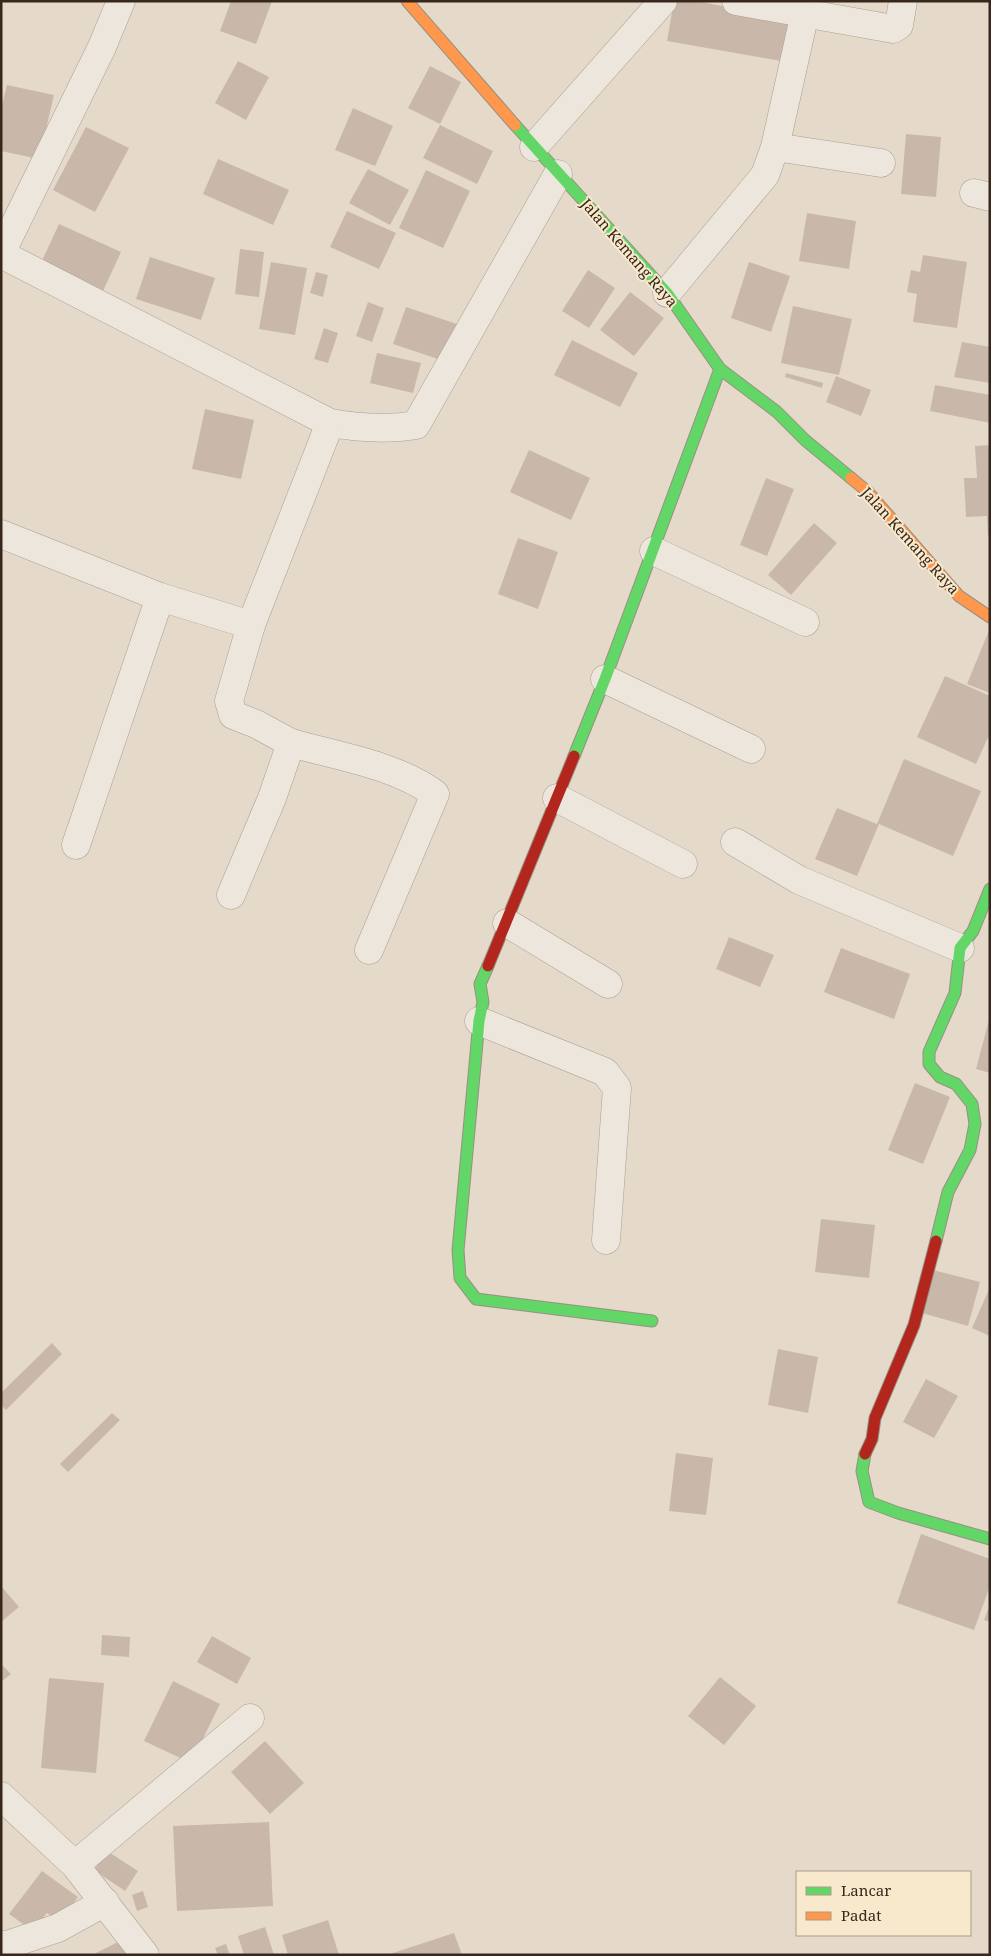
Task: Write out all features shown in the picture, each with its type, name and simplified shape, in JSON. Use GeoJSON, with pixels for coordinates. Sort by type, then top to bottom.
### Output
{"type":"FeatureCollection","features":[{"type":"Feature","properties":{"kind":"street"},"geometry":{"type":"LineString","coordinates":[[121,1],[102,47],[1,253],[330,423],[355,427],[391,429],[416,425],[558,174]]}},
{"type":"Feature","properties":{"kind":"street","name":"Jalan Kemang Raya"},"geometry":{"type":"LineString","coordinates":[[407,1],[558,174],[667,293],[720,369],[777,412],[805,440],[868,492],[959,596],[990,617]]}},
{"type":"Feature","properties":{"kind":"street"},"geometry":{"type":"LineString","coordinates":[[534,147],[663,1]]}},
{"type":"Feature","properties":{"kind":"street"},"geometry":{"type":"LineString","coordinates":[[736,1],[893,30],[899,25],[903,1]]}},
{"type":"Feature","properties":{"kind":"street"},"geometry":{"type":"LineString","coordinates":[[667,293],[765,175],[775,147],[805,13]]}},
{"type":"Feature","properties":{"kind":"street"},"geometry":{"type":"LineString","coordinates":[[775,147],[882,163]]}},
{"type":"Feature","properties":{"kind":"street"},"geometry":{"type":"LineString","coordinates":[[652,1321],[476,1299],[460,1278],[458,1250],[479,1021],[483,1002],[480,984],[507,923],[605,679],[720,369]]}},
{"type":"Feature","properties":{"kind":"street"},"geometry":{"type":"LineString","coordinates":[[330,423],[251,625],[229,701],[233,715],[256,724],[291,744],[374,766],[420,782],[435,794],[369,950]]}},
{"type":"Feature","properties":{"kind":"street"},"geometry":{"type":"LineString","coordinates":[[1,534],[160,596],[251,625]]}},
{"type":"Feature","properties":{"kind":"street"},"geometry":{"type":"LineString","coordinates":[[654,551],[805,622]]}},
{"type":"Feature","properties":{"kind":"street"},"geometry":{"type":"LineString","coordinates":[[76,844],[160,596]]}},
{"type":"Feature","properties":{"kind":"street"},"geometry":{"type":"LineString","coordinates":[[605,679],[751,749]]}},
{"type":"Feature","properties":{"kind":"street"},"geometry":{"type":"LineString","coordinates":[[231,895],[272,798],[291,744]]}},
{"type":"Feature","properties":{"kind":"street"},"geometry":{"type":"LineString","coordinates":[[557,798],[683,864]]}},
{"type":"Feature","properties":{"kind":"street"},"geometry":{"type":"LineString","coordinates":[[735,842],[798,880],[960,948]]}},
{"type":"Feature","properties":{"kind":"street"},"geometry":{"type":"LineString","coordinates":[[990,889],[973,931],[960,948],[955,993],[929,1052],[929,1064],[940,1077],[956,1084],[972,1104],[975,1124],[970,1150],[948,1192],[914,1325],[875,1418],[872,1439],[865,1456],[862,1471],[869,1502],[898,1513],[990,1539]]}},
{"type":"Feature","properties":{"kind":"street"},"geometry":{"type":"LineString","coordinates":[[507,923],[608,984]]}},
{"type":"Feature","properties":{"kind":"street"},"geometry":{"type":"LineString","coordinates":[[479,1021],[605,1072],[617,1088],[606,1240]]}},
{"type":"Feature","properties":{"kind":"street"},"geometry":{"type":"LineString","coordinates":[[75,1865],[250,1718]]}},
{"type":"Feature","properties":{"kind":"street"},"geometry":{"type":"LineString","coordinates":[[1,1796],[75,1865],[145,1955]]}},
{"type":"Feature","properties":{"kind":"street"},"geometry":{"type":"LineString","coordinates":[[1,1945],[7,1945],[58,1928],[105,1902]]}},
{"type":"Feature","properties":{"kind":"building"},"geometry":{"type":"Polygon","coordinates":[[[231,1],[272,1],[256,44],[220,31],[231,1]]]}},
{"type":"Feature","properties":{"kind":"building"},"geometry":{"type":"Polygon","coordinates":[[[674,1],[695,1],[794,19],[787,62],[667,41],[674,1]]]}},
{"type":"Feature","properties":{"kind":"building"},"geometry":{"type":"Polygon","coordinates":[[[238,61],[269,77],[246,120],[215,103],[238,61]]]}},
{"type":"Feature","properties":{"kind":"building"},"geometry":{"type":"Polygon","coordinates":[[[430,66],[461,82],[440,124],[408,108],[430,66]]]}},
{"type":"Feature","properties":{"kind":"building"},"geometry":{"type":"Polygon","coordinates":[[[7,85],[54,95],[39,159],[1,151],[1,109],[7,85]]]}},
{"type":"Feature","properties":{"kind":"building"},"geometry":{"type":"Polygon","coordinates":[[[353,108],[393,126],[375,166],[335,150],[353,108]]]}},
{"type":"Feature","properties":{"kind":"building"},"geometry":{"type":"Polygon","coordinates":[[[440,125],[493,151],[477,184],[423,158],[440,125]]]}},
{"type":"Feature","properties":{"kind":"building"},"geometry":{"type":"Polygon","coordinates":[[[86,127],[129,148],[95,212],[53,190],[86,127]]]}},
{"type":"Feature","properties":{"kind":"building"},"geometry":{"type":"Polygon","coordinates":[[[906,134],[941,137],[936,197],[901,194],[906,134]]]}},
{"type":"Feature","properties":{"kind":"building"},"geometry":{"type":"Polygon","coordinates":[[[218,159],[289,190],[273,225],[203,194],[218,159]]]}},
{"type":"Feature","properties":{"kind":"building"},"geometry":{"type":"Polygon","coordinates":[[[368,169],[409,190],[390,225],[349,203],[368,169]]]}},
{"type":"Feature","properties":{"kind":"building"},"geometry":{"type":"Polygon","coordinates":[[[426,170],[470,191],[443,248],[399,228],[426,170]]]}},
{"type":"Feature","properties":{"kind":"building"},"geometry":{"type":"Polygon","coordinates":[[[347,211],[396,233],[379,269],[330,247],[347,211]]]}},
{"type":"Feature","properties":{"kind":"building"},"geometry":{"type":"Polygon","coordinates":[[[807,213],[856,221],[849,269],[799,261],[807,213]]]}},
{"type":"Feature","properties":{"kind":"building"},"geometry":{"type":"Polygon","coordinates":[[[59,224],[121,252],[103,291],[41,263],[59,224]]]}},
{"type":"Feature","properties":{"kind":"building"},"geometry":{"type":"Polygon","coordinates":[[[240,249],[264,252],[259,297],[235,294],[240,249]]]}},
{"type":"Feature","properties":{"kind":"building"},"geometry":{"type":"Polygon","coordinates":[[[923,255],[967,262],[957,328],[913,322],[917,294],[907,292],[911,270],[920,272],[923,255]]]}},
{"type":"Feature","properties":{"kind":"building"},"geometry":{"type":"Polygon","coordinates":[[[150,257],[215,278],[201,320],[136,299],[150,257]]]}},
{"type":"Feature","properties":{"kind":"building"},"geometry":{"type":"Polygon","coordinates":[[[271,262],[307,268],[295,335],[259,329],[271,262]]]}},
{"type":"Feature","properties":{"kind":"building"},"geometry":{"type":"Polygon","coordinates":[[[749,262],[790,276],[771,332],[731,318],[749,262]]]}},
{"type":"Feature","properties":{"kind":"building"},"geometry":{"type":"Polygon","coordinates":[[[588,270],[615,288],[589,328],[562,311],[588,270]]]}},
{"type":"Feature","properties":{"kind":"building"},"geometry":{"type":"Polygon","coordinates":[[[316,272],[328,275],[323,297],[310,293],[316,272]]]}},
{"type":"Feature","properties":{"kind":"building"},"geometry":{"type":"Polygon","coordinates":[[[630,292],[664,318],[634,356],[600,330],[630,292]]]}},
{"type":"Feature","properties":{"kind":"building"},"geometry":{"type":"Polygon","coordinates":[[[368,302],[384,308],[372,342],[356,336],[368,302]]]}},
{"type":"Feature","properties":{"kind":"building"},"geometry":{"type":"Polygon","coordinates":[[[793,306],[852,319],[839,375],[781,363],[793,306]]]}},
{"type":"Feature","properties":{"kind":"building"},"geometry":{"type":"Polygon","coordinates":[[[406,307],[460,325],[447,362],[393,344],[406,307]]]}},
{"type":"Feature","properties":{"kind":"building"},"geometry":{"type":"Polygon","coordinates":[[[324,328],[338,333],[328,363],[314,359],[324,328]]]}},
{"type":"Feature","properties":{"kind":"building"},"geometry":{"type":"Polygon","coordinates":[[[572,340],[638,373],[620,407],[554,375],[572,340]]]}},
{"type":"Feature","properties":{"kind":"building"},"geometry":{"type":"Polygon","coordinates":[[[962,342],[990,347],[990,383],[954,377],[962,342]]]}},
{"type":"Feature","properties":{"kind":"building"},"geometry":{"type":"Polygon","coordinates":[[[377,353],[421,363],[413,393],[370,383],[377,353]]]}},
{"type":"Feature","properties":{"kind":"building"},"geometry":{"type":"Polygon","coordinates":[[[786,373],[823,383],[822,388],[785,377],[786,373]]]}},
{"type":"Feature","properties":{"kind":"building"},"geometry":{"type":"Polygon","coordinates":[[[836,376],[871,390],[861,416],[826,402],[836,376]]]}},
{"type":"Feature","properties":{"kind":"building"},"geometry":{"type":"Polygon","coordinates":[[[935,385],[990,395],[990,423],[930,411],[935,385]]]}},
{"type":"Feature","properties":{"kind":"building"},"geometry":{"type":"Polygon","coordinates":[[[205,409],[254,420],[241,479],[192,469],[205,409]]]}},
{"type":"Feature","properties":{"kind":"building"},"geometry":{"type":"Polygon","coordinates":[[[990,445],[990,537],[988,537],[987,516],[966,517],[964,478],[977,478],[975,446],[990,445]]]}},
{"type":"Feature","properties":{"kind":"building"},"geometry":{"type":"Polygon","coordinates":[[[529,450],[590,478],[571,520],[510,492],[529,450]]]}},
{"type":"Feature","properties":{"kind":"building"},"geometry":{"type":"Polygon","coordinates":[[[766,478],[794,489],[767,556],[740,545],[766,478]]]}},
{"type":"Feature","properties":{"kind":"building"},"geometry":{"type":"Polygon","coordinates":[[[814,523],[837,543],[791,595],[768,575],[814,523]]]}},
{"type":"Feature","properties":{"kind":"building"},"geometry":{"type":"Polygon","coordinates":[[[518,538],[558,552],[538,609],[498,594],[518,538]]]}},
{"type":"Feature","properties":{"kind":"building"},"geometry":{"type":"Polygon","coordinates":[[[990,628],[990,693],[967,684],[990,628]]]}},
{"type":"Feature","properties":{"kind":"building"},"geometry":{"type":"Polygon","coordinates":[[[945,676],[990,696],[990,733],[976,764],[917,737],[945,676]]]}},
{"type":"Feature","properties":{"kind":"building"},"geometry":{"type":"Polygon","coordinates":[[[904,759],[981,791],[953,856],[879,824],[857,876],[815,859],[837,808],[877,824],[904,759]]]}},
{"type":"Feature","properties":{"kind":"building"},"geometry":{"type":"Polygon","coordinates":[[[729,937],[774,955],[760,987],[716,969],[729,937]]]}},
{"type":"Feature","properties":{"kind":"building"},"geometry":{"type":"Polygon","coordinates":[[[841,948],[910,974],[894,1019],[824,992],[841,948]]]}},
{"type":"Feature","properties":{"kind":"building"},"geometry":{"type":"Polygon","coordinates":[[[990,1020],[990,1073],[976,1069],[990,1020]]]}},
{"type":"Feature","properties":{"kind":"building"},"geometry":{"type":"Polygon","coordinates":[[[915,1083],[950,1097],[923,1164],[888,1150],[915,1083]]]}},
{"type":"Feature","properties":{"kind":"building"},"geometry":{"type":"Polygon","coordinates":[[[821,1219],[875,1225],[869,1278],[815,1272],[821,1219]]]}},
{"type":"Feature","properties":{"kind":"building"},"geometry":{"type":"Polygon","coordinates":[[[933,1270],[980,1282],[968,1326],[922,1313],[933,1270]]]}},
{"type":"Feature","properties":{"kind":"building"},"geometry":{"type":"Polygon","coordinates":[[[990,1287],[990,1336],[972,1328],[990,1287]]]}},
{"type":"Feature","properties":{"kind":"building"},"geometry":{"type":"Polygon","coordinates":[[[52,1343],[62,1354],[6,1410],[1,1405],[1,1393],[52,1343]]]}},
{"type":"Feature","properties":{"kind":"building"},"geometry":{"type":"Polygon","coordinates":[[[778,1349],[818,1357],[808,1413],[768,1405],[778,1349]]]}},
{"type":"Feature","properties":{"kind":"building"},"geometry":{"type":"Polygon","coordinates":[[[926,1379],[958,1396],[934,1438],[903,1422],[926,1379]]]}},
{"type":"Feature","properties":{"kind":"building"},"geometry":{"type":"Polygon","coordinates":[[[112,1413],[120,1420],[68,1472],[60,1464],[112,1413]]]}},
{"type":"Feature","properties":{"kind":"building"},"geometry":{"type":"Polygon","coordinates":[[[676,1453],[713,1458],[706,1515],[669,1511],[676,1453]]]}},
{"type":"Feature","properties":{"kind":"building"},"geometry":{"type":"Polygon","coordinates":[[[921,1534],[990,1559],[990,1586],[974,1630],[897,1603],[921,1534]]]}},
{"type":"Feature","properties":{"kind":"building"},"geometry":{"type":"Polygon","coordinates":[[[1,1586],[19,1607],[1,1622],[1,1586]]]}},
{"type":"Feature","properties":{"kind":"building"},"geometry":{"type":"Polygon","coordinates":[[[990,1604],[990,1622],[984,1620],[990,1604]]]}},
{"type":"Feature","properties":{"kind":"building"},"geometry":{"type":"Polygon","coordinates":[[[102,1635],[130,1637],[129,1657],[101,1655],[102,1635]]]}},
{"type":"Feature","properties":{"kind":"building"},"geometry":{"type":"Polygon","coordinates":[[[212,1636],[251,1658],[237,1684],[197,1662],[212,1636]]]}},
{"type":"Feature","properties":{"kind":"building"},"geometry":{"type":"Polygon","coordinates":[[[1,1664],[11,1674],[1,1682],[1,1664]]]}},
{"type":"Feature","properties":{"kind":"building"},"geometry":{"type":"Polygon","coordinates":[[[720,1677],[756,1706],[724,1745],[688,1716],[720,1677]]]}},
{"type":"Feature","properties":{"kind":"building"},"geometry":{"type":"Polygon","coordinates":[[[49,1678],[104,1683],[96,1773],[41,1768],[49,1678]]]}},
{"type":"Feature","properties":{"kind":"building"},"geometry":{"type":"Polygon","coordinates":[[[173,1681],[220,1704],[191,1763],[144,1741],[173,1681]]]}},
{"type":"Feature","properties":{"kind":"building"},"geometry":{"type":"Polygon","coordinates":[[[265,1741],[304,1783],[270,1814],[231,1772],[265,1741]]]}},
{"type":"Feature","properties":{"kind":"building"},"geometry":{"type":"Polygon","coordinates":[[[269,1822],[273,1906],[177,1911],[173,1826],[269,1822]]]}},
{"type":"Feature","properties":{"kind":"building"},"geometry":{"type":"Polygon","coordinates":[[[107,1851],[138,1871],[125,1891],[94,1870],[107,1851]]]}},
{"type":"Feature","properties":{"kind":"building"},"geometry":{"type":"Polygon","coordinates":[[[42,1871],[78,1897],[59,1922],[47,1913],[33,1931],[9,1914],[42,1871]]]}},
{"type":"Feature","properties":{"kind":"building"},"geometry":{"type":"Polygon","coordinates":[[[143,1891],[148,1907],[137,1911],[132,1895],[143,1891]]]}},
{"type":"Feature","properties":{"kind":"building"},"geometry":{"type":"Polygon","coordinates":[[[328,1920],[339,1955],[288,1955],[282,1935],[328,1920]]]}},
{"type":"Feature","properties":{"kind":"building"},"geometry":{"type":"Polygon","coordinates":[[[265,1927],[274,1955],[244,1955],[238,1936],[265,1927]]]}},
{"type":"Feature","properties":{"kind":"building"},"geometry":{"type":"Polygon","coordinates":[[[454,1933],[462,1955],[390,1955],[390,1954],[454,1933]]]}},
{"type":"Feature","properties":{"kind":"building"},"geometry":{"type":"Polygon","coordinates":[[[124,1939],[132,1955],[97,1955],[96,1953],[124,1939]]]}},
{"type":"Feature","properties":{"kind":"building"},"geometry":{"type":"Polygon","coordinates":[[[226,1944],[230,1955],[218,1955],[215,1948],[226,1944]]]}},
{"type":"Feature","properties":{"kind":"traffic: fast"},"geometry":{"type":"LineString","coordinates":[[515,125],[667,293],[720,369],[777,412],[805,440],[851,478]]}},
{"type":"Feature","properties":{"kind":"traffic: fast"},"geometry":{"type":"LineString","coordinates":[[574,756],[605,679],[720,369]]}},
{"type":"Feature","properties":{"kind":"traffic: fast"},"geometry":{"type":"LineString","coordinates":[[936,1241],[948,1192],[970,1150],[975,1124],[972,1104],[956,1084],[940,1077],[929,1064],[929,1052],[955,993],[960,948],[973,931],[990,889]]}},
{"type":"Feature","properties":{"kind":"traffic: fast"},"geometry":{"type":"LineString","coordinates":[[488,966],[480,984],[483,1002],[479,1021],[458,1250],[460,1278],[476,1299],[652,1321]]}},
{"type":"Feature","properties":{"kind":"traffic: fast"},"geometry":{"type":"LineString","coordinates":[[865,1454],[862,1471],[869,1502],[898,1513],[990,1539]]}},
{"type":"Feature","properties":{"kind":"traffic: slow"},"geometry":{"type":"LineString","coordinates":[[407,1],[515,125]]}},
{"type":"Feature","properties":{"kind":"traffic: slow"},"geometry":{"type":"LineString","coordinates":[[851,478],[868,492],[959,596],[990,617]]}},
{"type":"Feature","properties":{"kind":"traffic: jam"},"geometry":{"type":"LineString","coordinates":[[488,966],[574,756]]}},
{"type":"Feature","properties":{"kind":"traffic: jam"},"geometry":{"type":"LineString","coordinates":[[865,1454],[872,1439],[875,1418],[914,1325],[936,1241]]}}]}
